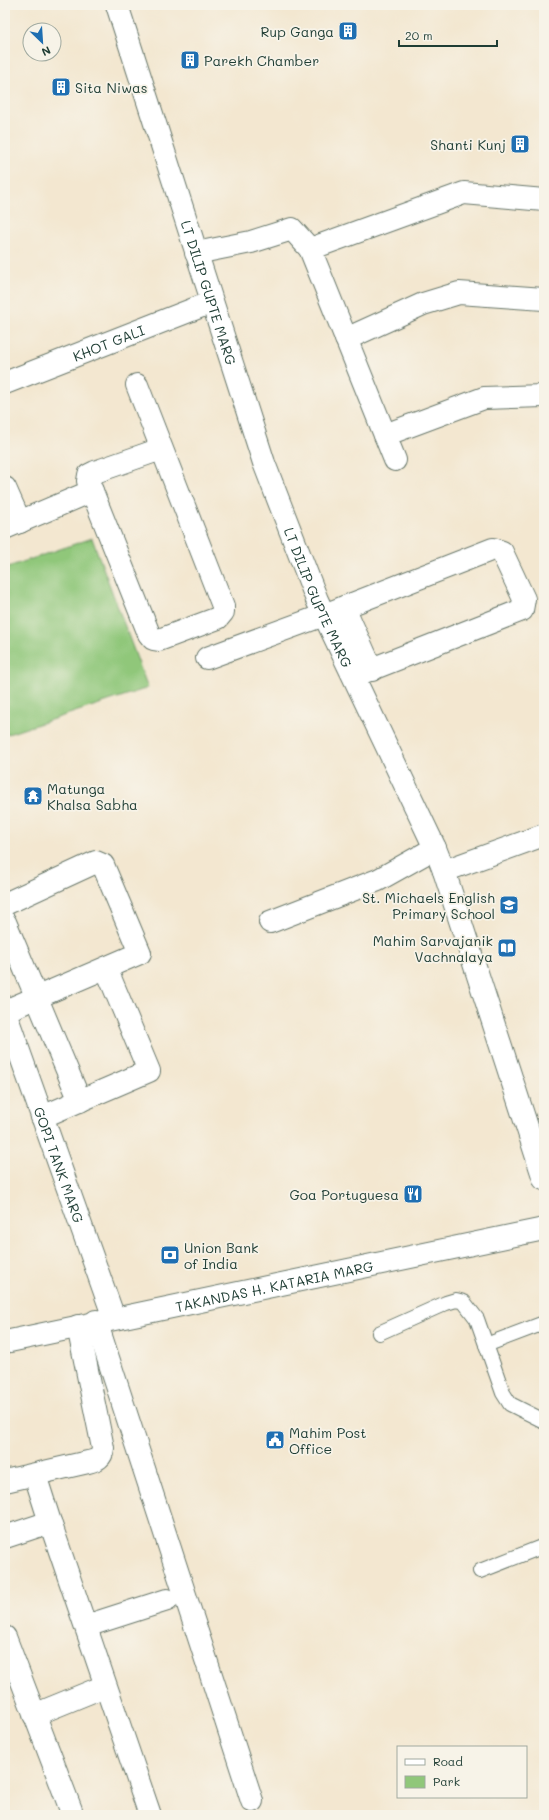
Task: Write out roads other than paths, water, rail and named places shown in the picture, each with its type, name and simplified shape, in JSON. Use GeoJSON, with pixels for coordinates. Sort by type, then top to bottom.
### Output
{"type":"FeatureCollection","features":[{"type":"Feature","properties":{"kind":"street","name":"LT DILIP GUPTE MARG"},"geometry":{"type":"LineString","coordinates":[[117,5],[264,463],[324,615],[363,673],[444,870],[544,1179]]}},
{"type":"Feature","properties":{"kind":"street"},"geometry":{"type":"LineString","coordinates":[[310,249],[464,193],[544,200]]}},
{"type":"Feature","properties":{"kind":"street"},"geometry":{"type":"LineString","coordinates":[[196,253],[251,242],[292,229],[310,249],[395,460]]}},
{"type":"Feature","properties":{"kind":"street"},"geometry":{"type":"LineString","coordinates":[[346,339],[423,304],[459,293],[544,299]]}},
{"type":"Feature","properties":{"kind":"street","name":"KHOT GALI"},"geometry":{"type":"LineString","coordinates":[[5,382],[212,302]]}},
{"type":"Feature","properties":{"kind":"street"},"geometry":{"type":"LineString","coordinates":[[137,385],[223,606],[223,612],[218,618],[159,640],[153,639],[88,481],[89,475],[161,448]]}},
{"type":"Feature","properties":{"kind":"street"},"geometry":{"type":"LineString","coordinates":[[384,435],[484,398],[544,396]]}},
{"type":"Feature","properties":{"kind":"street"},"geometry":{"type":"LineString","coordinates":[[5,488],[12,525],[92,491]]}},
{"type":"Feature","properties":{"kind":"street"},"geometry":{"type":"LineString","coordinates":[[207,658],[493,550],[502,552],[524,599],[522,610],[363,673],[344,607]]}},
{"type":"Feature","properties":{"kind":"street"},"geometry":{"type":"LineString","coordinates":[[444,870],[544,835]]}},
{"type":"Feature","properties":{"kind":"street"},"geometry":{"type":"LineString","coordinates":[[270,922],[378,880],[435,848]]}},
{"type":"Feature","properties":{"kind":"street"},"geometry":{"type":"LineString","coordinates":[[5,904],[96,862],[99,862],[102,865],[140,953],[5,1012]]}},
{"type":"Feature","properties":{"kind":"street"},"geometry":{"type":"LineString","coordinates":[[5,922],[80,1101]]}},
{"type":"Feature","properties":{"kind":"street"},"geometry":{"type":"LineString","coordinates":[[42,1117],[149,1071],[106,968]]}},
{"type":"Feature","properties":{"kind":"street","name":"GOPI TANK MARG"},"geometry":{"type":"LineString","coordinates":[[5,1012],[42,1117],[96,1322]]}},
{"type":"Feature","properties":{"kind":"street","name":"TAKANDAS H. KATARIA MARG"},"geometry":{"type":"LineString","coordinates":[[5,1342],[544,1229]]}},
{"type":"Feature","properties":{"kind":"street"},"geometry":{"type":"LineString","coordinates":[[5,1481],[98,1460],[102,1455],[96,1322]]}},
{"type":"Feature","properties":{"kind":"street"},"geometry":{"type":"LineString","coordinates":[[96,1322],[252,1801]]}},
{"type":"Feature","properties":{"kind":"street"},"geometry":{"type":"LineString","coordinates":[[34,1475],[150,1815]]}},
{"type":"Feature","properties":{"kind":"street"},"geometry":{"type":"LineString","coordinates":[[5,1537],[50,1522]]}},
{"type":"Feature","properties":{"kind":"street"},"geometry":{"type":"LineString","coordinates":[[86,1626],[167,1600]]}},
{"type":"Feature","properties":{"kind":"street"},"geometry":{"type":"LineString","coordinates":[[5,1637],[71,1810]]}},
{"type":"Feature","properties":{"kind":"street"},"geometry":{"type":"LineString","coordinates":[[34,1715],[105,1686]]}},
{"type":"Feature","properties":{"kind":"lane"},"geometry":{"type":"LineString","coordinates":[[379,1333],[446,1303],[456,1300],[464,1302],[471,1309],[477,1319],[503,1393],[510,1404],[544,1421]]}},
{"type":"Feature","properties":{"kind":"lane"},"geometry":{"type":"LineString","coordinates":[[486,1345],[544,1323]]}},
{"type":"Feature","properties":{"kind":"lane"},"geometry":{"type":"LineString","coordinates":[[480,1570],[544,1546]]}},
{"type":"Feature","properties":{"kind":"place","name":"Rup Ganga"},"geometry":{"type":"Point","coordinates":[348,31]}},
{"type":"Feature","properties":{"kind":"place","name":"Parekh Chamber"},"geometry":{"type":"Point","coordinates":[190,60]}},
{"type":"Feature","properties":{"kind":"place","name":"Sita Niwas"},"geometry":{"type":"Point","coordinates":[61,87]}},
{"type":"Feature","properties":{"kind":"place","name":"Shanti Kunj"},"geometry":{"type":"Point","coordinates":[520,144]}},
{"type":"Feature","properties":{"kind":"place","name":"Matunga Khalsa Sabha"},"geometry":{"type":"Point","coordinates":[33,796]}},
{"type":"Feature","properties":{"kind":"place","name":"St. Michaels English Primary School"},"geometry":{"type":"Point","coordinates":[509,905]}},
{"type":"Feature","properties":{"kind":"place","name":"Mahim Sarvajanik Vachnalaya"},"geometry":{"type":"Point","coordinates":[507,948]}},
{"type":"Feature","properties":{"kind":"place","name":"Goa Portuguesa"},"geometry":{"type":"Point","coordinates":[413,1194]}},
{"type":"Feature","properties":{"kind":"place","name":"Union Bank of India"},"geometry":{"type":"Point","coordinates":[170,1255]}},
{"type":"Feature","properties":{"kind":"place","name":"Mahim Post Office"},"geometry":{"type":"Point","coordinates":[275,1440]}}]}
